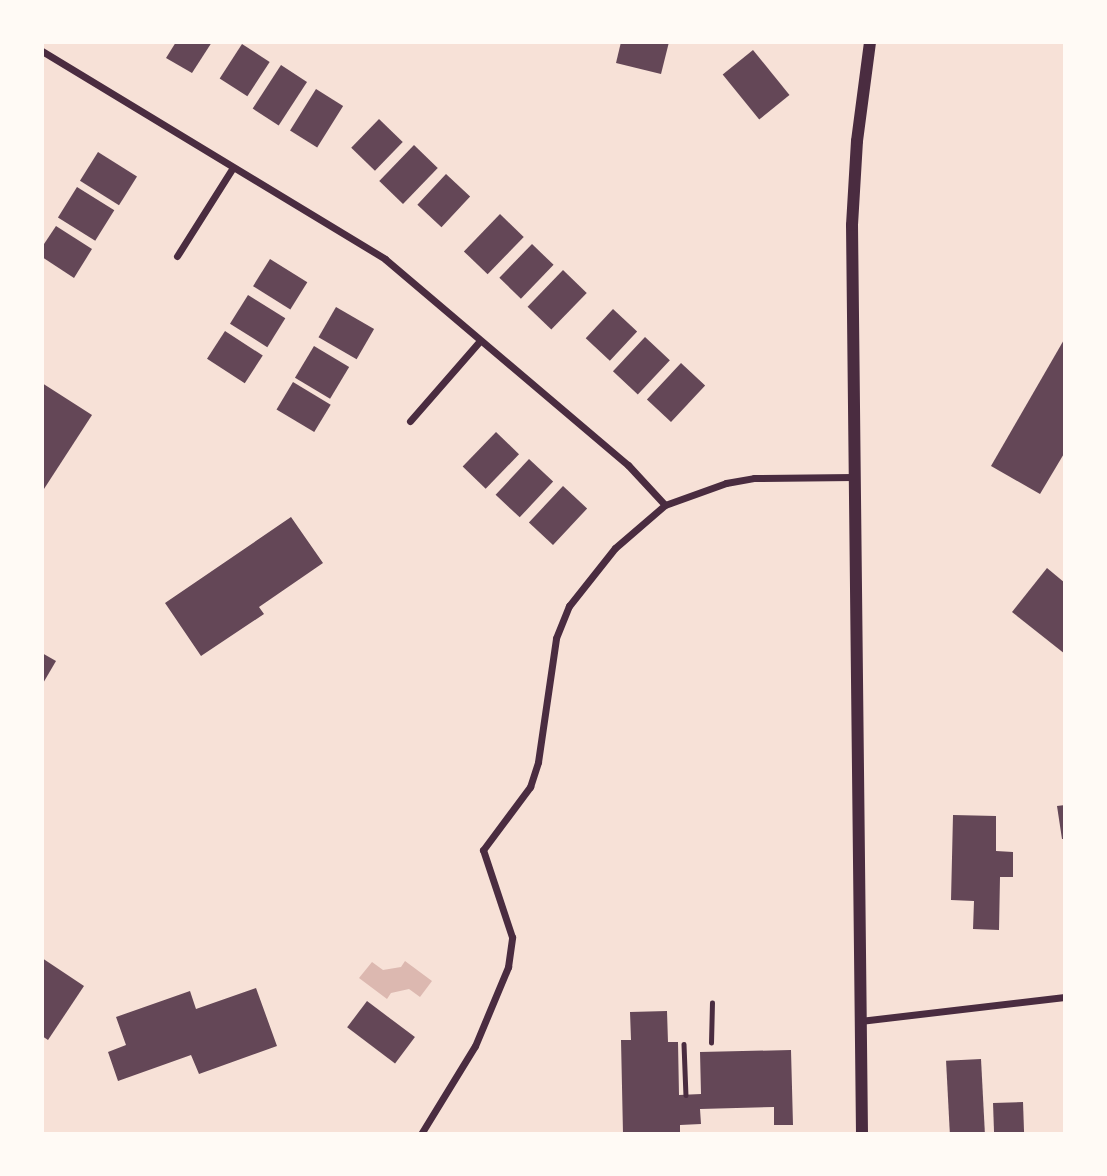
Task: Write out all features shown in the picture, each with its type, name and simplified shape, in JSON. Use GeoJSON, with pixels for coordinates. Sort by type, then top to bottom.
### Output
{"type":"FeatureCollection","features":[{"type":"Feature","properties":{"kind":"street"},"geometry":{"type":"LineString","coordinates":[[862,1134],[852,225],[857,141],[870,42]]}},
{"type":"Feature","properties":{"kind":"street"},"geometry":{"type":"LineString","coordinates":[[42,51],[232,169],[319,216],[385,259],[479,342],[628,465],[665,505]]}},
{"type":"Feature","properties":{"kind":"street"},"geometry":{"type":"LineString","coordinates":[[177,256],[232,169]]}},
{"type":"Feature","properties":{"kind":"street"},"geometry":{"type":"LineString","coordinates":[[410,421],[479,342]]}},
{"type":"Feature","properties":{"kind":"street"},"geometry":{"type":"LineString","coordinates":[[421,1134],[475,1046],[508,967],[512,937],[483,850],[530,787],[538,762],[556,638],[569,606],[588,578],[665,505],[745,480],[853,477]]}},
{"type":"Feature","properties":{"kind":"street"},"geometry":{"type":"LineString","coordinates":[[860,1021],[1065,997]]}},
{"type":"Feature","properties":{"kind":"path"},"geometry":{"type":"LineString","coordinates":[[712,1003],[712,1043]]}},
{"type":"Feature","properties":{"kind":"path"},"geometry":{"type":"LineString","coordinates":[[684,1044],[686,1094]]}},
{"type":"Feature","properties":{"kind":"shaded area"},"geometry":{"type":"Polygon","coordinates":[[[405,961],[432,981],[420,997],[409,989],[391,993],[387,999],[359,978],[372,962],[383,970],[401,967],[405,961]]]}},
{"type":"Feature","properties":{"kind":"building"},"geometry":{"type":"Polygon","coordinates":[[[176,42],[212,42],[192,73],[166,58],[176,42]]]}},
{"type":"Feature","properties":{"kind":"building"},"geometry":{"type":"Polygon","coordinates":[[[621,42],[669,42],[661,74],[616,63],[621,42]]]}},
{"type":"Feature","properties":{"kind":"building"},"geometry":{"type":"Polygon","coordinates":[[[242,44],[270,62],[247,96],[220,78],[242,44]]]}},
{"type":"Feature","properties":{"kind":"building"},"geometry":{"type":"Polygon","coordinates":[[[753,50],[790,95],[759,120],[723,75],[753,50]]]}},
{"type":"Feature","properties":{"kind":"building"},"geometry":{"type":"Polygon","coordinates":[[[281,65],[307,82],[279,125],[253,109],[281,65]]]}},
{"type":"Feature","properties":{"kind":"building"},"geometry":{"type":"Polygon","coordinates":[[[316,89],[343,106],[317,148],[290,131],[316,89]]]}},
{"type":"Feature","properties":{"kind":"building"},"geometry":{"type":"Polygon","coordinates":[[[379,119],[403,142],[375,171],[351,148],[379,119]]]}},
{"type":"Feature","properties":{"kind":"building"},"geometry":{"type":"Polygon","coordinates":[[[414,145],[438,168],[403,204],[379,181],[414,145]]]}},
{"type":"Feature","properties":{"kind":"building"},"geometry":{"type":"Polygon","coordinates":[[[98,152],[137,176],[119,205],[80,181],[98,152]]]}},
{"type":"Feature","properties":{"kind":"building"},"geometry":{"type":"Polygon","coordinates":[[[446,174],[470,197],[441,227],[417,205],[446,174]]]}},
{"type":"Feature","properties":{"kind":"building"},"geometry":{"type":"Polygon","coordinates":[[[77,187],[114,210],[95,241],[58,218],[77,187]]]}},
{"type":"Feature","properties":{"kind":"building"},"geometry":{"type":"Polygon","coordinates":[[[500,214],[524,237],[488,274],[464,251],[500,214]]]}},
{"type":"Feature","properties":{"kind":"building"},"geometry":{"type":"Polygon","coordinates":[[[56,226],[92,249],[74,278],[42,257],[42,247],[56,226]]]}},
{"type":"Feature","properties":{"kind":"building"},"geometry":{"type":"Polygon","coordinates":[[[532,244],[554,265],[521,299],[499,278],[532,244]]]}},
{"type":"Feature","properties":{"kind":"building"},"geometry":{"type":"Polygon","coordinates":[[[270,259],[307,282],[290,309],[253,286],[270,259]]]}},
{"type":"Feature","properties":{"kind":"building"},"geometry":{"type":"Polygon","coordinates":[[[563,270],[587,293],[551,330],[528,307],[563,270]]]}},
{"type":"Feature","properties":{"kind":"building"},"geometry":{"type":"Polygon","coordinates":[[[248,295],[285,318],[267,347],[230,324],[248,295]]]}},
{"type":"Feature","properties":{"kind":"building"},"geometry":{"type":"Polygon","coordinates":[[[336,307],[374,329],[357,359],[318,337],[336,307]]]}},
{"type":"Feature","properties":{"kind":"building"},"geometry":{"type":"Polygon","coordinates":[[[613,309],[637,332],[610,361],[586,338],[613,309]]]}},
{"type":"Feature","properties":{"kind":"building"},"geometry":{"type":"Polygon","coordinates":[[[225,331],[263,356],[245,383],[207,359],[225,331]]]}},
{"type":"Feature","properties":{"kind":"building"},"geometry":{"type":"Polygon","coordinates":[[[645,337],[670,360],[638,395],[613,371],[645,337]]]}},
{"type":"Feature","properties":{"kind":"building"},"geometry":{"type":"Polygon","coordinates":[[[1065,338],[1065,452],[1040,494],[991,466],[1065,338]]]}},
{"type":"Feature","properties":{"kind":"building"},"geometry":{"type":"Polygon","coordinates":[[[314,346],[349,367],[330,399],[295,378],[314,346]]]}},
{"type":"Feature","properties":{"kind":"building"},"geometry":{"type":"Polygon","coordinates":[[[681,363],[705,386],[671,422],[647,400],[681,363]]]}},
{"type":"Feature","properties":{"kind":"building"},"geometry":{"type":"Polygon","coordinates":[[[293,382],[331,405],[314,432],[277,409],[293,382]]]}},
{"type":"Feature","properties":{"kind":"building"},"geometry":{"type":"Polygon","coordinates":[[[42,383],[92,415],[42,492],[42,383]]]}},
{"type":"Feature","properties":{"kind":"building"},"geometry":{"type":"Polygon","coordinates":[[[496,432],[519,454],[486,489],[463,467],[496,432]]]}},
{"type":"Feature","properties":{"kind":"building"},"geometry":{"type":"Polygon","coordinates":[[[529,459],[553,482],[520,517],[496,495],[529,459]]]}},
{"type":"Feature","properties":{"kind":"building"},"geometry":{"type":"Polygon","coordinates":[[[563,486],[587,509],[553,545],[529,523],[563,486]]]}},
{"type":"Feature","properties":{"kind":"building"},"geometry":{"type":"Polygon","coordinates":[[[291,517],[323,563],[259,607],[264,614],[201,656],[165,603],[291,517]]]}},
{"type":"Feature","properties":{"kind":"building"},"geometry":{"type":"Polygon","coordinates":[[[1047,568],[1065,583],[1065,654],[1012,612],[1047,568]]]}},
{"type":"Feature","properties":{"kind":"building"},"geometry":{"type":"Polygon","coordinates":[[[42,653],[56,661],[42,685],[42,653]]]}},
{"type":"Feature","properties":{"kind":"building"},"geometry":{"type":"Polygon","coordinates":[[[1065,805],[1065,839],[1062,839],[1057,806],[1065,805]]]}},
{"type":"Feature","properties":{"kind":"building"},"geometry":{"type":"Polygon","coordinates":[[[953,815],[996,816],[996,851],[1013,852],[1013,877],[1000,877],[999,930],[973,929],[974,901],[951,900],[953,815]]]}},
{"type":"Feature","properties":{"kind":"building"},"geometry":{"type":"Polygon","coordinates":[[[42,958],[84,986],[48,1040],[42,1036],[42,958]]]}},
{"type":"Feature","properties":{"kind":"building"},"geometry":{"type":"Polygon","coordinates":[[[256,988],[277,1046],[199,1074],[191,1055],[118,1081],[108,1052],[126,1045],[116,1017],[190,991],[196,1009],[256,988]]]}},
{"type":"Feature","properties":{"kind":"building"},"geometry":{"type":"Polygon","coordinates":[[[367,1001],[415,1037],[395,1063],[347,1027],[367,1001]]]}},
{"type":"Feature","properties":{"kind":"building"},"geometry":{"type":"Polygon","coordinates":[[[667,1011],[668,1042],[678,1042],[679,1095],[701,1094],[700,1052],[791,1050],[793,1125],[774,1125],[774,1107],[700,1109],[701,1124],[680,1125],[680,1134],[623,1134],[621,1040],[631,1040],[630,1012],[667,1011]]]}},
{"type":"Feature","properties":{"kind":"building"},"geometry":{"type":"Polygon","coordinates":[[[981,1059],[985,1134],[950,1134],[946,1061],[981,1059]]]}},
{"type":"Feature","properties":{"kind":"building"},"geometry":{"type":"Polygon","coordinates":[[[1023,1102],[1024,1134],[994,1134],[993,1103],[1023,1102]]]}}]}
